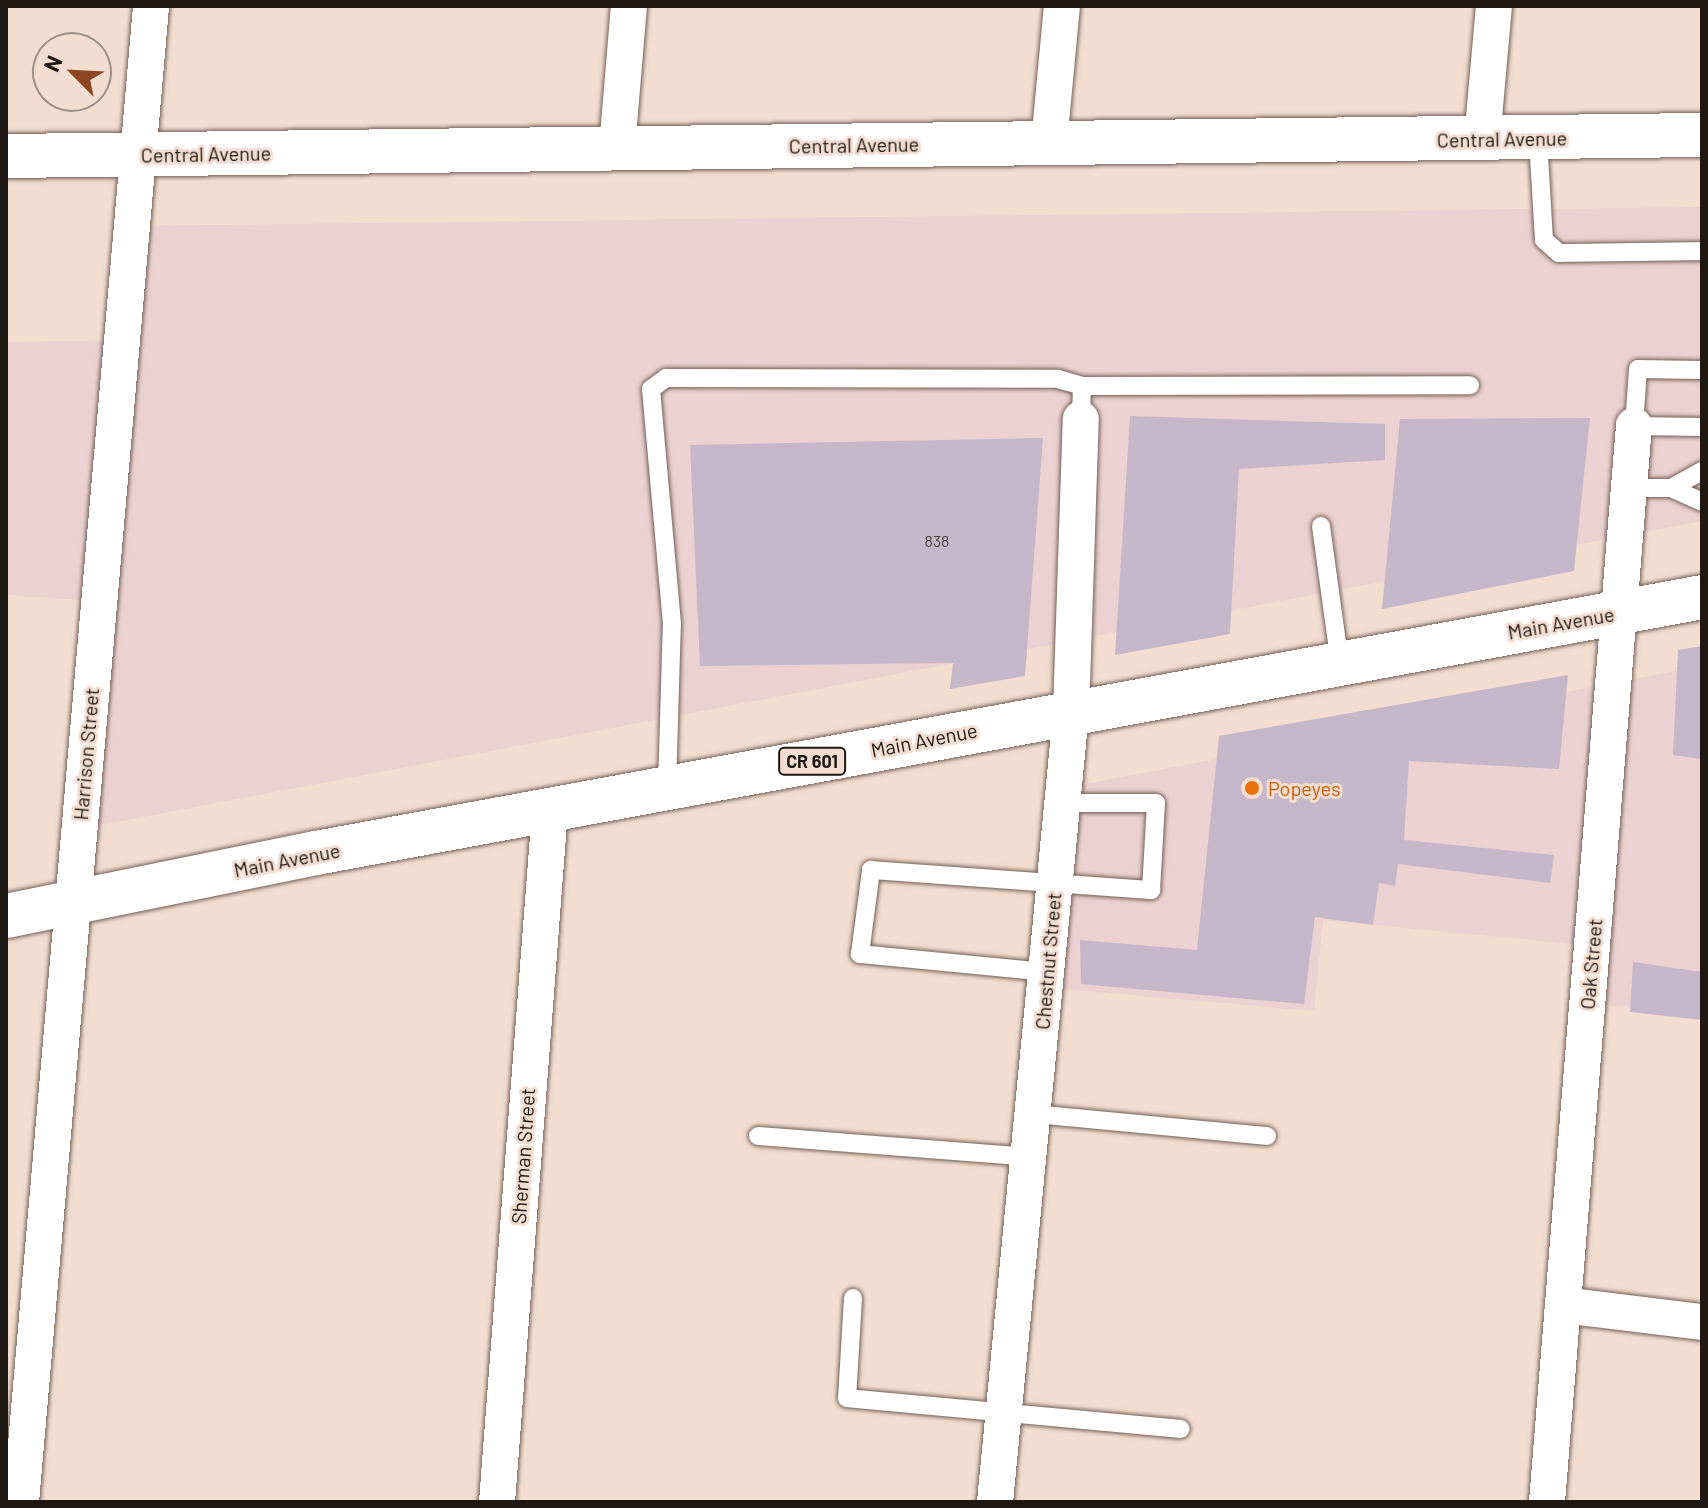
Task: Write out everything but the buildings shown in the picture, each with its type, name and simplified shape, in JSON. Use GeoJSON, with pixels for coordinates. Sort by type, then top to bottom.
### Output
{"type":"FeatureCollection","features":[{"type":"Feature","properties":{"kind":"main road","name":"Central Avenue"},"geometry":{"type":"LineString","coordinates":[[6,156],[1702,135]]}},
{"type":"Feature","properties":{"kind":"main road","name":"Main Avenue"},"geometry":{"type":"LineString","coordinates":[[6,916],[550,810],[1702,597]]}},
{"type":"Feature","properties":{"kind":"street","name":"Harrison Street"},"geometry":{"type":"LineString","coordinates":[[21,1502],[151,6]]}},
{"type":"Feature","properties":{"kind":"street"},"geometry":{"type":"LineString","coordinates":[[617,148],[629,6]]}},
{"type":"Feature","properties":{"kind":"street"},"geometry":{"type":"LineString","coordinates":[[1049,143],[1062,6]]}},
{"type":"Feature","properties":{"kind":"street"},"geometry":{"type":"LineString","coordinates":[[1482,140],[1494,6]]}},
{"type":"Feature","properties":{"kind":"street","name":"Chestnut Street"},"geometry":{"type":"LineString","coordinates":[[995,1502],[1071,713],[1081,402]]}},
{"type":"Feature","properties":{"kind":"street","name":"Oak Street"},"geometry":{"type":"LineString","coordinates":[[1547,1502],[1634,426]]}},
{"type":"Feature","properties":{"kind":"street","name":"Sherman Street"},"geometry":{"type":"LineString","coordinates":[[497,1502],[550,810]]}},
{"type":"Feature","properties":{"kind":"street"},"geometry":{"type":"LineString","coordinates":[[1563,1305],[1702,1322]]}},
{"type":"Feature","properties":{"kind":"lane"},"geometry":{"type":"LineString","coordinates":[[1538,139],[1544,240],[1559,253],[1702,251]]}},
{"type":"Feature","properties":{"kind":"lane"},"geometry":{"type":"LineString","coordinates":[[1702,370],[1638,369],[1634,426],[1702,427]]}},
{"type":"Feature","properties":{"kind":"lane"},"geometry":{"type":"LineString","coordinates":[[667,788],[672,624],[651,389],[666,378],[1058,379],[1081,402],[1470,385]]}},
{"type":"Feature","properties":{"kind":"lane"},"geometry":{"type":"LineString","coordinates":[[1671,488],[1701,474]]}},
{"type":"Feature","properties":{"kind":"lane"},"geometry":{"type":"LineString","coordinates":[[1630,488],[1671,488],[1702,502]]}},
{"type":"Feature","properties":{"kind":"lane"},"geometry":{"type":"LineString","coordinates":[[1321,526],[1340,664]]}},
{"type":"Feature","properties":{"kind":"lane"},"geometry":{"type":"LineString","coordinates":[[1047,972],[860,954],[871,870],[1151,890],[1156,803],[1062,803]]}},
{"type":"Feature","properties":{"kind":"lane"},"geometry":{"type":"LineString","coordinates":[[1034,1114],[1267,1136]]}},
{"type":"Feature","properties":{"kind":"lane"},"geometry":{"type":"LineString","coordinates":[[758,1136],[1030,1157]]}},
{"type":"Feature","properties":{"kind":"lane"},"geometry":{"type":"LineString","coordinates":[[853,1298],[847,1398],[1181,1429]]}},
{"type":"Feature","properties":{"kind":"shaded area"},"geometry":{"type":"Polygon","coordinates":[[[1702,207],[1702,521],[75,830],[98,601],[6,595],[6,342],[118,340],[126,226],[1702,207]]]}},
{"type":"Feature","properties":{"kind":"shaded area"},"geometry":{"type":"Polygon","coordinates":[[[1702,666],[1702,1007],[1589,1006],[1593,946],[1323,920],[1314,1011],[1039,987],[1054,790],[1702,666]]]}},
{"type":"Feature","properties":{"kind":"place","name":"Popeyes"},"geometry":{"type":"Point","coordinates":[1252,788]}}]}
